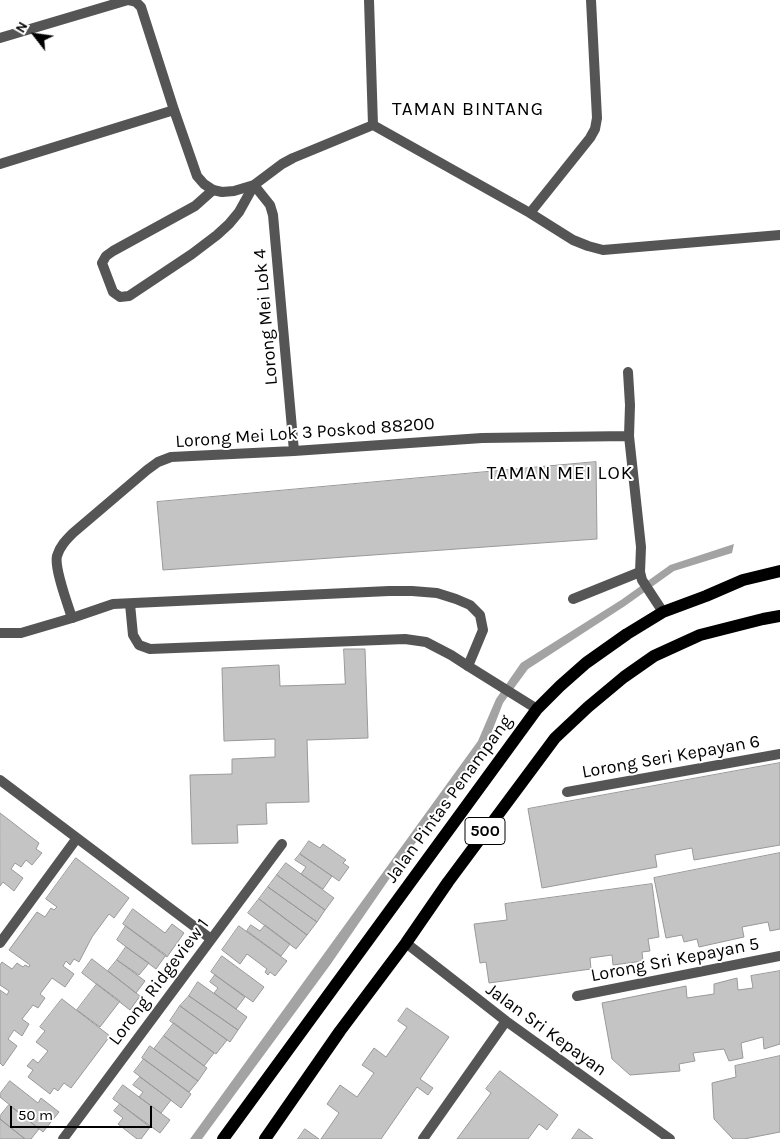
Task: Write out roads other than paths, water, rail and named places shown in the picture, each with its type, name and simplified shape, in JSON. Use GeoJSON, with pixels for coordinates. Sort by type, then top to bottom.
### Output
{"type":"FeatureCollection","features":[{"type":"Feature","properties":{"kind":"main road","name":"Jalan Pintas Penampang"},"geometry":{"type":"LineString","coordinates":[[223,1139],[537,709],[586,664],[627,634],[663,612],[743,580],[780,571]]}},
{"type":"Feature","properties":{"kind":"main road","name":"500"},"geometry":{"type":"LineString","coordinates":[[265,1139],[340,1031],[555,738],[624,677],[654,656],[700,635],[780,616]]}},
{"type":"Feature","properties":{"kind":"street"},"geometry":{"type":"LineString","coordinates":[[0,38],[128,0],[136,2],[141,7],[197,176],[213,190],[222,192],[234,191],[254,185],[293,158],[373,125]]}},
{"type":"Feature","properties":{"kind":"street"},"geometry":{"type":"LineString","coordinates":[[369,0],[373,125]]}},
{"type":"Feature","properties":{"kind":"street"},"geometry":{"type":"LineString","coordinates":[[530,213],[590,138],[595,129],[597,118],[591,0]]}},
{"type":"Feature","properties":{"kind":"street"},"geometry":{"type":"LineString","coordinates":[[0,164],[174,110]]}},
{"type":"Feature","properties":{"kind":"street"},"geometry":{"type":"LineString","coordinates":[[373,125],[530,213],[574,240],[588,246],[603,250],[780,235]]}},
{"type":"Feature","properties":{"kind":"street"},"geometry":{"type":"LineString","coordinates":[[213,190],[195,206],[106,256],[102,263],[113,292],[120,297],[129,296],[192,254],[229,224],[239,212],[254,185]]}},
{"type":"Feature","properties":{"kind":"street","name":"Lorong Mei Lok 4"},"geometry":{"type":"LineString","coordinates":[[254,185],[270,205],[273,215],[294,452]]}},
{"type":"Feature","properties":{"kind":"street"},"geometry":{"type":"LineString","coordinates":[[628,372],[629,436],[641,547],[641,576],[663,612]]}},
{"type":"Feature","properties":{"kind":"street","name":"Lorong Mei Lok 3 Poskod 88200"},"geometry":{"type":"LineString","coordinates":[[72,618],[56,558],[62,544],[147,470],[158,462],[171,457],[294,452],[482,438],[629,436]]}},
{"type":"Feature","properties":{"kind":"street"},"geometry":{"type":"LineString","coordinates":[[573,599],[641,576]]}},
{"type":"Feature","properties":{"kind":"street"},"geometry":{"type":"LineString","coordinates":[[0,633],[22,633],[113,604],[412,591],[437,594],[456,599],[470,605],[480,615],[483,630],[468,666]]}},
{"type":"Feature","properties":{"kind":"street"},"geometry":{"type":"LineString","coordinates":[[130,604],[133,636],[140,644],[150,648],[405,639],[426,642],[451,655],[537,709]]}},
{"type":"Feature","properties":{"kind":"street","name":"Lorong Seri Kepayan 6"},"geometry":{"type":"LineString","coordinates":[[567,792],[780,754]]}},
{"type":"Feature","properties":{"kind":"street"},"geometry":{"type":"LineString","coordinates":[[0,780],[211,939]]}},
{"type":"Feature","properties":{"kind":"street"},"geometry":{"type":"LineString","coordinates":[[0,943],[77,838]]}},
{"type":"Feature","properties":{"kind":"street","name":"Lorong Ridgeview 1"},"geometry":{"type":"LineString","coordinates":[[63,1139],[282,844]]}},
{"type":"Feature","properties":{"kind":"street","name":"Jalan Sri Kepayan"},"geometry":{"type":"LineString","coordinates":[[406,943],[506,1022],[669,1139]]}},
{"type":"Feature","properties":{"kind":"street","name":"Lorong Sri Kepayan 5"},"geometry":{"type":"LineString","coordinates":[[577,996],[780,956]]}},
{"type":"Feature","properties":{"kind":"street"},"geometry":{"type":"LineString","coordinates":[[423,1139],[506,1022]]}},
{"type":"Feature","properties":{"kind":"district","name":"TAMAN BINTANG"},"geometry":{"type":"Point","coordinates":[468,110]}},
{"type":"Feature","properties":{"kind":"district","name":"TAMAN MEI LOK"},"geometry":{"type":"Point","coordinates":[560,474]}}]}
